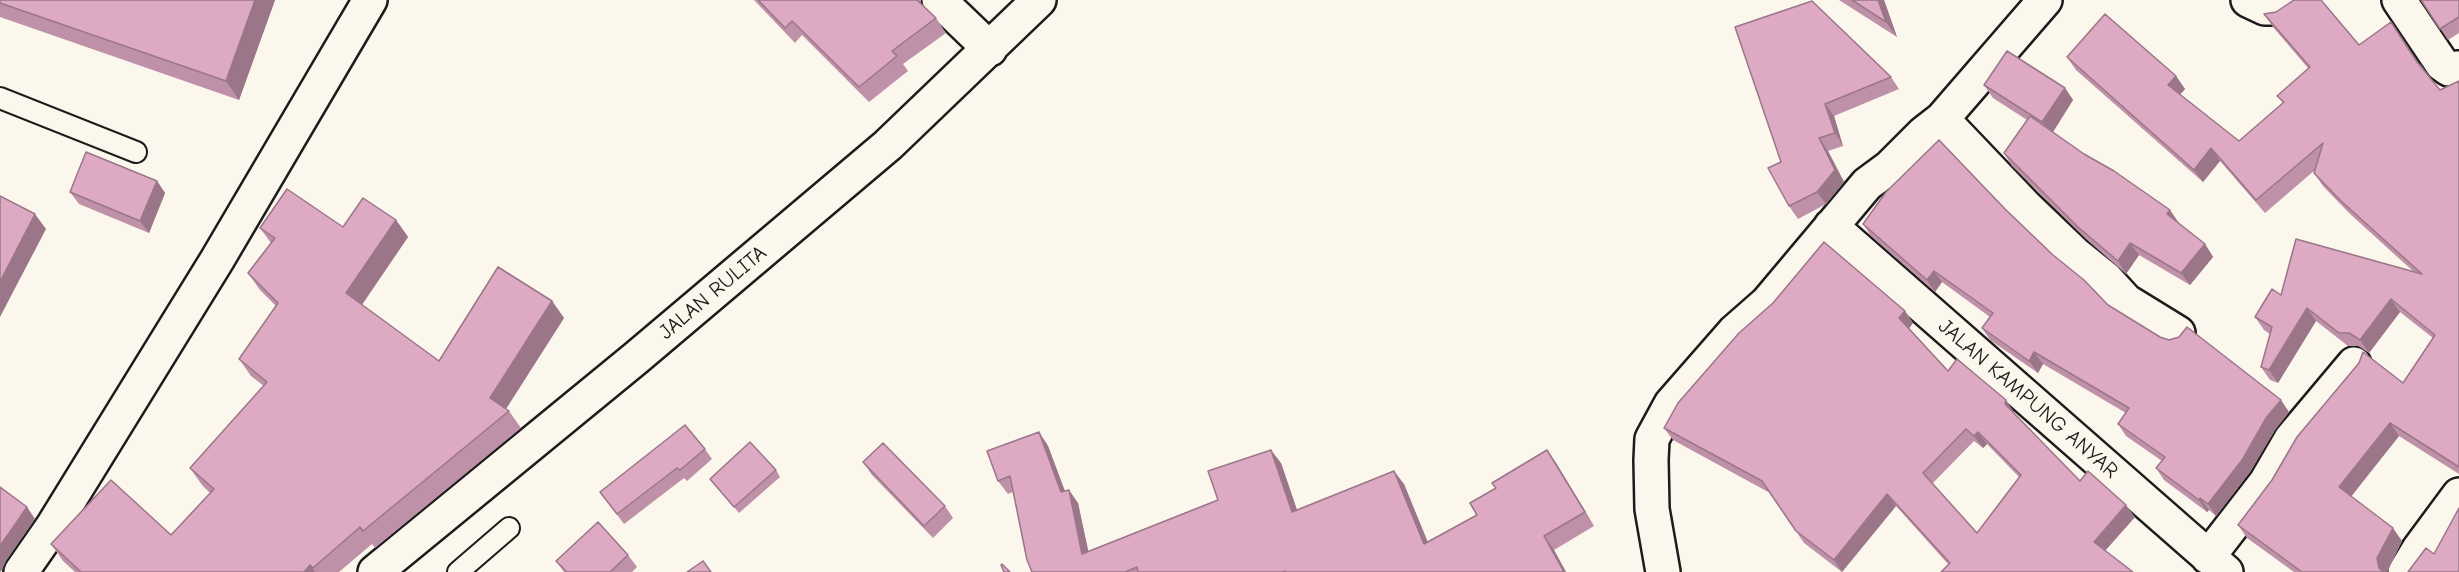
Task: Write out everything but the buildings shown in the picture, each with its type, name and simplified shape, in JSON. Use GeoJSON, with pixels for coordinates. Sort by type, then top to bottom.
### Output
{"type":"FeatureCollection","features":[{"type":"Feature","properties":{"kind":"street"},"geometry":{"type":"LineString","coordinates":[[21,572],[59,516],[217,261],[370,0]]}},
{"type":"Feature","properties":{"kind":"street"},"geometry":{"type":"LineString","coordinates":[[939,0],[990,49]]}},
{"type":"Feature","properties":{"kind":"street","name":"JALAN RULITA"},"geometry":{"type":"LineString","coordinates":[[375,572],[577,408],[820,204],[917,119],[1039,0]]}},
{"type":"Feature","properties":{"kind":"street"},"geometry":{"type":"LineString","coordinates":[[1662,572],[1652,509],[1652,440],[1671,404],[1734,332],[1767,303],[1868,184],[1890,168],[1924,133],[1942,119],[2045,0]]}},
{"type":"Feature","properties":{"kind":"street"},"geometry":{"type":"LineString","coordinates":[[2248,0],[2265,8],[2276,8],[2291,0]]}},
{"type":"Feature","properties":{"kind":"street"},"geometry":{"type":"LineString","coordinates":[[2398,0],[2442,64],[2449,69],[2459,68]]}},
{"type":"Feature","properties":{"kind":"street"},"geometry":{"type":"LineString","coordinates":[[1942,119],[2017,198],[2074,253],[2105,278],[2126,301],[2178,333]]}},
{"type":"Feature","properties":{"kind":"street","name":"JALAN KAMPUNG ANYAR"},"geometry":{"type":"LineString","coordinates":[[1831,226],[2217,565]]}},
{"type":"Feature","properties":{"kind":"street"},"geometry":{"type":"LineString","coordinates":[[2217,565],[2291,440],[2354,364]]}},
{"type":"Feature","properties":{"kind":"street"},"geometry":{"type":"LineString","coordinates":[[2405,572],[2459,495]]}},
{"type":"Feature","properties":{"kind":"lane"},"geometry":{"type":"LineString","coordinates":[[0,98],[136,152]]}},
{"type":"Feature","properties":{"kind":"lane"},"geometry":{"type":"LineString","coordinates":[[458,572],[509,528]]}}]}
